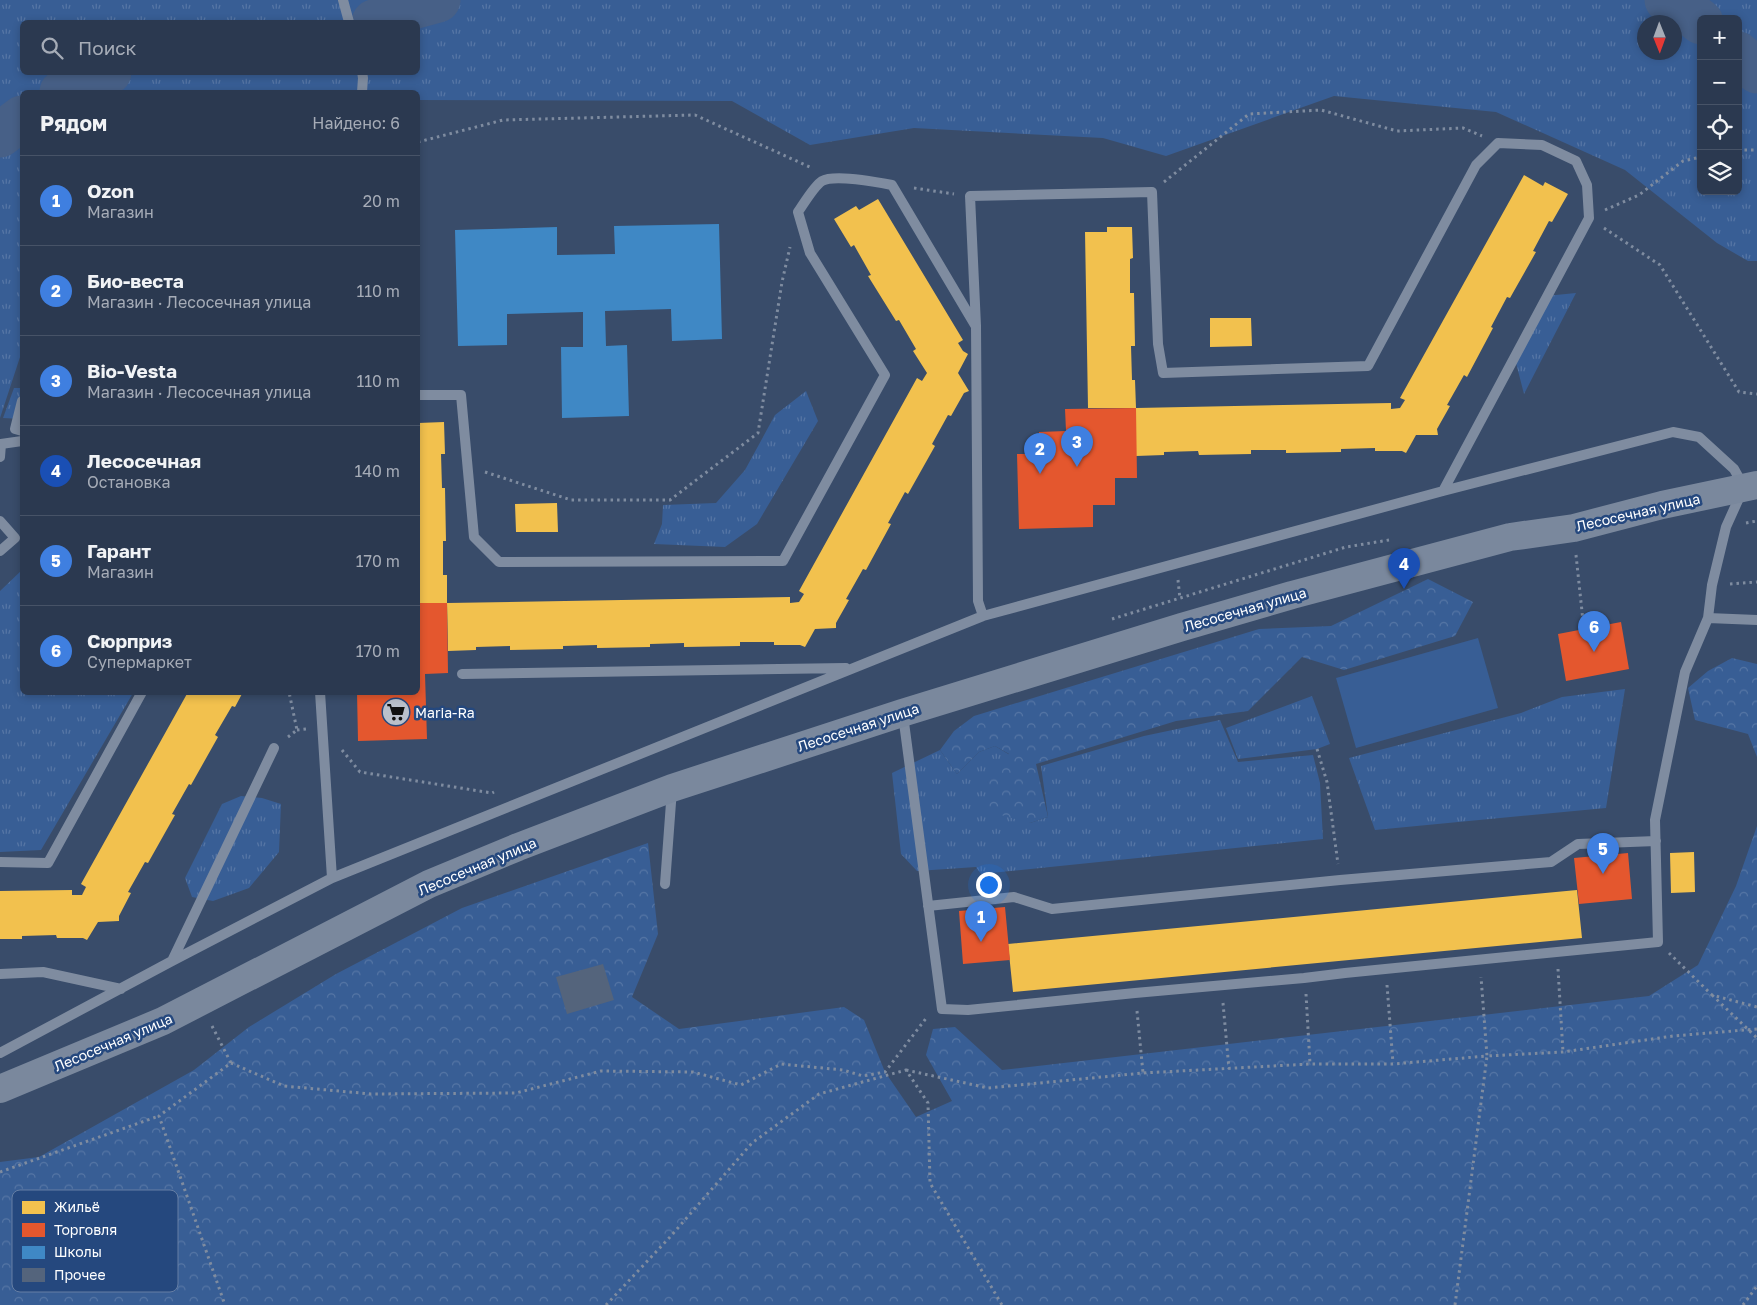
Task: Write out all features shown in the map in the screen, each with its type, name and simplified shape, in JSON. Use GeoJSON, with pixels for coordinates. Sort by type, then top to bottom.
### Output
{"type":"FeatureCollection","features":[{"type":"Feature","properties":{"kind":"street","name":"Лесосечная улица"},"geometry":{"type":"LineString","coordinates":[[0,1089],[163,1021],[429,884],[518,847],[672,788],[902,712],[1182,627],[1510,537],[1574,528],[1662,505],[1751,486]]}},
{"type":"Feature","properties":{"kind":"lane"},"geometry":{"type":"LineString","coordinates":[[343,0],[348,20]]}},
{"type":"Feature","properties":{"kind":"lane"},"geometry":{"type":"LineString","coordinates":[[362,90],[363,75]]}},
{"type":"Feature","properties":{"kind":"lane"},"geometry":{"type":"LineString","coordinates":[[982,616],[978,600],[976,326],[970,196],[1152,192],[1158,344],[1163,373],[1368,366],[1476,165],[1498,144],[1542,145],[1576,161],[1587,185],[1589,218],[1443,490]]}},
{"type":"Feature","properties":{"kind":"lane"},"geometry":{"type":"LineString","coordinates":[[420,395],[461,395],[474,537],[499,562],[783,561],[885,376],[810,253],[798,212],[821,181],[833,178],[869,180],[892,185],[976,326]]}},
{"type":"Feature","properties":{"kind":"lane"},"geometry":{"type":"LineString","coordinates":[[20,409],[15,429],[20,430]]}},
{"type":"Feature","properties":{"kind":"lane"},"geometry":{"type":"LineString","coordinates":[[0,1053],[332,878],[982,616],[1443,490],[1673,432],[1699,437],[1751,486],[1726,527],[1712,585],[1708,618],[1685,672],[1655,820],[1658,942],[968,1010],[942,1009],[902,712]]}},
{"type":"Feature","properties":{"kind":"lane"},"geometry":{"type":"LineString","coordinates":[[0,457],[1,444],[20,441]]}},
{"type":"Feature","properties":{"kind":"lane"},"geometry":{"type":"LineString","coordinates":[[0,521],[19,538],[0,551]]}},
{"type":"Feature","properties":{"kind":"lane"},"geometry":{"type":"LineString","coordinates":[[1708,618],[1757,620]]}},
{"type":"Feature","properties":{"kind":"lane"},"geometry":{"type":"LineString","coordinates":[[462,674],[852,668]]}},
{"type":"Feature","properties":{"kind":"lane"},"geometry":{"type":"LineString","coordinates":[[0,862],[48,862],[140,695]]}},
{"type":"Feature","properties":{"kind":"lane"},"geometry":{"type":"LineString","coordinates":[[320,695],[332,878]]}},
{"type":"Feature","properties":{"kind":"lane"},"geometry":{"type":"LineString","coordinates":[[172,961],[274,748]]}},
{"type":"Feature","properties":{"kind":"lane"},"geometry":{"type":"LineString","coordinates":[[665,884],[672,788]]}},
{"type":"Feature","properties":{"kind":"lane"},"geometry":{"type":"LineString","coordinates":[[928,906],[1014,898],[1052,909],[1340,880],[1551,862],[1578,844],[1656,841]]}},
{"type":"Feature","properties":{"kind":"lane"},"geometry":{"type":"LineString","coordinates":[[0,974],[43,972],[121,989]]}},
{"type":"Feature","properties":{"kind":"path"},"geometry":{"type":"LineString","coordinates":[[1152,192],[1249,114],[1321,110],[1397,131],[1463,128],[1498,144]]}},
{"type":"Feature","properties":{"kind":"path"},"geometry":{"type":"LineString","coordinates":[[420,141],[502,120],[695,115],[833,178]]}},
{"type":"Feature","properties":{"kind":"path"},"geometry":{"type":"LineString","coordinates":[[1742,150],[1757,150]]}},
{"type":"Feature","properties":{"kind":"path"},"geometry":{"type":"LineString","coordinates":[[1589,218],[1639,195],[1683,161],[1697,159]]}},
{"type":"Feature","properties":{"kind":"path"},"geometry":{"type":"LineString","coordinates":[[892,185],[970,196]]}},
{"type":"Feature","properties":{"kind":"path"},"geometry":{"type":"LineString","coordinates":[[468,467],[571,500],[670,500],[758,433],[782,282],[798,212]]}},
{"type":"Feature","properties":{"kind":"path"},"geometry":{"type":"LineString","coordinates":[[1589,218],[1660,265],[1739,392],[1757,394]]}},
{"type":"Feature","properties":{"kind":"path"},"geometry":{"type":"LineString","coordinates":[[1574,528],[1583,621]]}},
{"type":"Feature","properties":{"kind":"path"},"geometry":{"type":"LineString","coordinates":[[1177,562],[1182,627]]}},
{"type":"Feature","properties":{"kind":"path"},"geometry":{"type":"LineString","coordinates":[[1712,585],[1757,582]]}},
{"type":"Feature","properties":{"kind":"path"},"geometry":{"type":"LineString","coordinates":[[274,748],[296,730],[290,695]]}},
{"type":"Feature","properties":{"kind":"path"},"geometry":{"type":"LineString","coordinates":[[322,728],[360,772],[492,793],[501,789]]}},
{"type":"Feature","properties":{"kind":"path"},"geometry":{"type":"LineString","coordinates":[[1317,749],[1327,782],[1340,880]]}},
{"type":"Feature","properties":{"kind":"path"},"geometry":{"type":"LineString","coordinates":[[1658,942],[1757,1038]]}},
{"type":"Feature","properties":{"kind":"path"},"geometry":{"type":"LineString","coordinates":[[1557,951],[1564,1052]]}},
{"type":"Feature","properties":{"kind":"path"},"geometry":{"type":"LineString","coordinates":[[1455,1305],[1487,1056],[1479,959]]}},
{"type":"Feature","properties":{"kind":"path"},"geometry":{"type":"LineString","coordinates":[[1386,969],[1393,1064]]}},
{"type":"Feature","properties":{"kind":"path"},"geometry":{"type":"LineString","coordinates":[[1304,978],[1310,1064]]}},
{"type":"Feature","properties":{"kind":"path"},"geometry":{"type":"LineString","coordinates":[[1221,985],[1229,1069]]}},
{"type":"Feature","properties":{"kind":"path"},"geometry":{"type":"LineString","coordinates":[[1135,993],[1143,1073]]}},
{"type":"Feature","properties":{"kind":"path"},"geometry":{"type":"LineString","coordinates":[[1712,995],[1757,1007]]}},
{"type":"Feature","properties":{"kind":"path"},"geometry":{"type":"LineString","coordinates":[[200,1002],[231,1063],[284,1086],[371,1094],[516,1093],[601,1071],[693,1072],[741,1085],[781,1064],[843,1070],[864,1076],[885,1072],[941,1000]]}},
{"type":"Feature","properties":{"kind":"path"},"geometry":{"type":"LineString","coordinates":[[606,1305],[670,1237],[752,1143],[819,1094],[906,1070],[988,1088],[1143,1073],[1310,1064],[1393,1064],[1564,1052],[1673,1036],[1757,1029]]}},
{"type":"Feature","properties":{"kind":"path"},"geometry":{"type":"LineString","coordinates":[[0,1172],[158,1116],[231,1063]]}},
{"type":"Feature","properties":{"kind":"path"},"geometry":{"type":"LineString","coordinates":[[906,1070],[928,1103],[930,1183],[1002,1305]]}},
{"type":"Feature","properties":{"kind":"path"},"geometry":{"type":"LineString","coordinates":[[158,1116],[225,1305]]}},
{"type":"Feature","properties":{"kind":"path"},"geometry":{"type":"LineString","coordinates":[[1743,1305],[1757,1286]]}},
{"type":"Feature","properties":{"kind":"green space"},"geometry":{"type":"Polygon","coordinates":[[[0,0],[1757,0],[1757,261],[1748,261],[1717,243],[1625,170],[1496,112],[1334,96],[1166,156],[1103,138],[914,128],[810,145],[732,101],[420,100],[420,90],[20,90],[20,357],[0,418],[0,0]]]}},
{"type":"Feature","properties":{"kind":"green space"},"geometry":{"type":"Polygon","coordinates":[[[1576,293],[1524,394],[1515,359],[1546,296],[1576,293]]]}},
{"type":"Feature","properties":{"kind":"green space"},"geometry":{"type":"Polygon","coordinates":[[[14,388],[20,388],[20,419],[3,418],[14,388]]]}},
{"type":"Feature","properties":{"kind":"green space"},"geometry":{"type":"Polygon","coordinates":[[[806,391],[818,421],[757,524],[725,547],[654,544],[662,524],[663,505],[716,503],[745,470],[775,415],[806,391]]]}},
{"type":"Feature","properties":{"kind":"green space"},"geometry":{"type":"Polygon","coordinates":[[[20,572],[20,695],[132,695],[41,850],[0,852],[0,591],[20,572]]]}},
{"type":"Feature","properties":{"kind":"green space"},"geometry":{"type":"Polygon","coordinates":[[[1428,579],[1473,602],[1455,636],[1344,670],[1302,657],[1248,711],[1176,721],[1036,764],[1048,817],[1030,823],[990,812],[987,781],[1009,754],[995,746],[979,752],[957,774],[940,750],[954,731],[974,716],[1259,629],[1331,626],[1428,579]]]}},
{"type":"Feature","properties":{"kind":"green space"},"geometry":{"type":"Polygon","coordinates":[[[1478,638],[1498,708],[1356,748],[1336,678],[1478,638]]]}},
{"type":"Feature","properties":{"kind":"green space"},"geometry":{"type":"Polygon","coordinates":[[[1732,658],[1757,664],[1757,757],[1748,734],[1695,720],[1688,688],[1708,671],[1732,658]]]}},
{"type":"Feature","properties":{"kind":"green space"},"geometry":{"type":"Polygon","coordinates":[[[1625,689],[1606,808],[1375,830],[1349,758],[1521,713],[1562,697],[1625,689]]]}},
{"type":"Feature","properties":{"kind":"green space"},"geometry":{"type":"Polygon","coordinates":[[[1312,696],[1330,744],[1317,749],[1238,759],[1226,728],[1312,696]]]}},
{"type":"Feature","properties":{"kind":"green space"},"geometry":{"type":"Polygon","coordinates":[[[1220,720],[1238,762],[1313,755],[1320,783],[1323,839],[981,874],[976,867],[917,871],[901,854],[892,773],[940,750],[957,774],[979,752],[995,746],[1010,755],[987,782],[1030,823],[1048,817],[1041,766],[1144,736],[1220,720]]]}},
{"type":"Feature","properties":{"kind":"green space"},"geometry":{"type":"Polygon","coordinates":[[[241,796],[262,798],[281,804],[279,852],[249,888],[213,901],[192,897],[185,878],[222,804],[241,796]]]}},
{"type":"Feature","properties":{"kind":"green space"},"geometry":{"type":"Polygon","coordinates":[[[1757,826],[1757,1305],[0,1305],[0,1162],[39,1157],[194,1070],[249,1027],[336,974],[462,908],[648,843],[658,934],[632,997],[679,1029],[844,1007],[864,1020],[885,1072],[916,1117],[952,1101],[926,1055],[933,1029],[955,1027],[1002,1070],[1649,996],[1698,965],[1736,886],[1757,826]]]}},
{"type":"Feature","properties":{"kind":"building: Жильё"},"geometry":{"type":"Polygon","coordinates":[[[1524,175],[1543,186],[1545,182],[1568,194],[1552,222],[1549,221],[1533,251],[1536,252],[1510,298],[1507,297],[1467,377],[1464,375],[1447,405],[1450,406],[1437,429],[1438,435],[1416,435],[1406,453],[1402,451],[1375,451],[1375,448],[1341,449],[1341,452],[1286,453],[1286,450],[1251,450],[1251,454],[1199,455],[1198,451],[1164,452],[1164,455],[1136,456],[1136,408],[1391,403],[1391,409],[1400,408],[1405,400],[1400,398],[1524,175]]]}},
{"type":"Feature","properties":{"kind":"building: Жильё"},"geometry":{"type":"Polygon","coordinates":[[[878,199],[963,340],[958,343],[963,351],[968,354],[958,373],[969,391],[964,393],[951,416],[948,415],[932,444],[935,446],[908,494],[905,492],[888,523],[891,524],[866,570],[863,569],[846,599],[849,600],[836,623],[836,628],[815,629],[805,647],[800,645],[774,645],[774,642],[740,642],[740,646],[684,647],[684,643],[650,644],[650,647],[597,648],[597,645],[563,646],[563,649],[510,650],[510,646],[476,647],[476,650],[448,651],[447,603],[790,597],[790,603],[799,602],[804,594],[799,591],[917,378],[922,381],[927,373],[913,351],[916,349],[899,320],[896,321],[868,276],[871,275],[854,245],[851,247],[834,219],[856,206],[859,210],[878,199]]]}},
{"type":"Feature","properties":{"kind":"building: Жильё"},"geometry":{"type":"Polygon","coordinates":[[[1107,227],[1132,227],[1133,258],[1130,259],[1130,293],[1134,293],[1135,346],[1131,346],[1132,380],[1135,380],[1136,408],[1088,408],[1085,232],[1107,232],[1107,227]]]}},
{"type":"Feature","properties":{"kind":"building: Жильё"},"geometry":{"type":"Polygon","coordinates":[[[1210,318],[1251,318],[1252,346],[1210,347],[1210,318]]]}},
{"type":"Feature","properties":{"kind":"building: Жильё"},"geometry":{"type":"Polygon","coordinates":[[[444,422],[445,454],[441,454],[442,488],[445,488],[446,541],[443,541],[443,575],[447,575],[447,603],[420,603],[420,423],[444,422]]]}},
{"type":"Feature","properties":{"kind":"building: Жильё"},"geometry":{"type":"Polygon","coordinates":[[[557,503],[558,532],[516,532],[515,504],[557,503]]]}},
{"type":"Feature","properties":{"kind":"building: Жильё"},"geometry":{"type":"Polygon","coordinates":[[[186,695],[241,695],[235,707],[232,706],[215,735],[218,737],[172,814],[175,815],[148,863],[145,862],[128,892],[131,893],[119,916],[119,921],[98,922],[87,940],[83,938],[57,938],[56,935],[22,936],[22,939],[0,939],[0,891],[72,890],[72,895],[82,895],[86,887],[81,884],[186,695]]]}},
{"type":"Feature","properties":{"kind":"building: Жильё"},"geometry":{"type":"Polygon","coordinates":[[[1694,852],[1695,892],[1671,893],[1670,853],[1694,852]]]}},
{"type":"Feature","properties":{"kind":"building: Жильё"},"geometry":{"type":"Polygon","coordinates":[[[1577,890],[1582,938],[1013,992],[1008,944],[1577,890]]]}},
{"type":"Feature","properties":{"kind":"building: Торговля"},"geometry":{"type":"Polygon","coordinates":[[[1136,408],[1137,478],[1115,478],[1115,505],[1093,505],[1093,527],[1019,529],[1017,454],[1039,454],[1039,432],[1066,431],[1065,409],[1136,408]]]}},
{"type":"Feature","properties":{"kind":"building: Торговля"},"geometry":{"type":"Polygon","coordinates":[[[420,603],[447,603],[448,673],[425,674],[427,739],[358,741],[357,695],[420,695],[420,603]]]}},
{"type":"Feature","properties":{"kind":"building: Торговля"},"geometry":{"type":"Polygon","coordinates":[[[1621,622],[1629,669],[1566,681],[1558,634],[1621,622]]]}},
{"type":"Feature","properties":{"kind":"building: Торговля"},"geometry":{"type":"Polygon","coordinates":[[[1628,853],[1632,899],[1579,904],[1574,858],[1628,853]]]}},
{"type":"Feature","properties":{"kind":"building: Торговля"},"geometry":{"type":"Polygon","coordinates":[[[1005,907],[1010,960],[963,964],[959,911],[1005,907]]]}},
{"type":"Feature","properties":{"kind":"building: Школы"},"geometry":{"type":"Polygon","coordinates":[[[719,224],[722,339],[672,341],[671,309],[605,311],[606,346],[627,345],[629,416],[562,418],[561,347],[583,347],[583,312],[507,314],[507,345],[458,346],[455,230],[557,227],[557,255],[615,254],[614,226],[719,224]]]}},
{"type":"Feature","properties":{"kind":"building: Прочее"},"geometry":{"type":"Polygon","coordinates":[[[603,964],[614,1000],[567,1014],[556,977],[603,964]]]}},
{"type":"Feature","properties":{"kind":"waterway"},"geometry":{"type":"LineString","coordinates":[[379,20],[409,8],[438,0]]}},
{"type":"Feature","properties":{"kind":"waterway"},"geometry":{"type":"LineString","coordinates":[[1667,0],[1681,6],[1697,19]]}},
{"type":"Feature","properties":{"kind":"waterway"},"geometry":{"type":"LineString","coordinates":[[1742,58],[1757,71]]}},
{"type":"Feature","properties":{"kind":"waterway"},"geometry":{"type":"LineString","coordinates":[[66,90],[78,83],[101,75]]}},
{"type":"Feature","properties":{"kind":"waterway"},"geometry":{"type":"LineString","coordinates":[[0,135],[20,120]]}},
{"type":"Feature","properties":{"kind":"place","name":"Bio-Vesta"},"geometry":{"type":"Point","coordinates":[1077,467]}},
{"type":"Feature","properties":{"kind":"place","name":"Био-веста"},"geometry":{"type":"Point","coordinates":[1040,474]}},
{"type":"Feature","properties":{"kind":"place","name":"Лесосечная"},"geometry":{"type":"Point","coordinates":[1404,589]}},
{"type":"Feature","properties":{"kind":"place","name":"Сюрприз"},"geometry":{"type":"Point","coordinates":[1594,652]}},
{"type":"Feature","properties":{"kind":"place","name":"Maria-Ra"},"geometry":{"type":"Point","coordinates":[396,712]}},
{"type":"Feature","properties":{"kind":"place","name":"Гарант"},"geometry":{"type":"Point","coordinates":[1603,874]}},
{"type":"Feature","properties":{"kind":"place","name":"Ozon"},"geometry":{"type":"Point","coordinates":[981,942]}}]}
